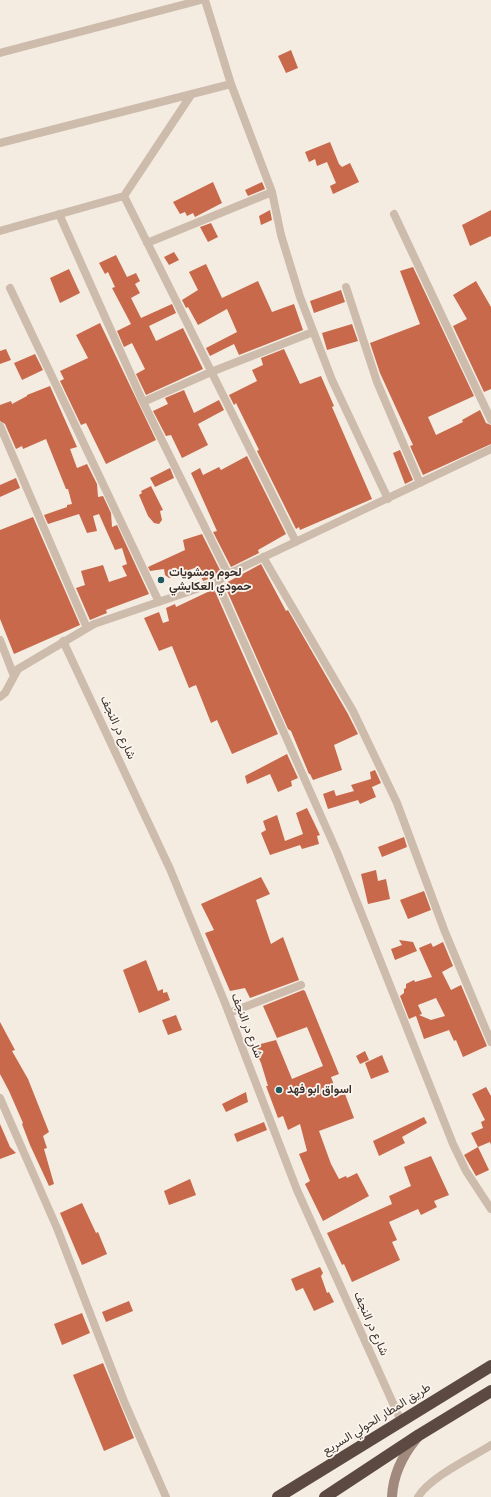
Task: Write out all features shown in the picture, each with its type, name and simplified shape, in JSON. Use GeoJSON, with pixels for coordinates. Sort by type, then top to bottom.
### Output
{"type":"FeatureCollection","features":[{"type":"Feature","properties":{"kind":"highway","name":"طريق المطار الحولي السريع"},"geometry":{"type":"LineString","coordinates":[[278,1497],[491,1366]]}},
{"type":"Feature","properties":{"kind":"highway"},"geometry":{"type":"LineString","coordinates":[[324,1497],[419,1435],[491,1391]]}},
{"type":"Feature","properties":{"kind":"main road"},"geometry":{"type":"LineString","coordinates":[[392,1497],[395,1478],[401,1462],[419,1435]]}},
{"type":"Feature","properties":{"kind":"street"},"geometry":{"type":"LineString","coordinates":[[0,53],[201,0]]}},
{"type":"Feature","properties":{"kind":"street"},"geometry":{"type":"LineString","coordinates":[[205,0],[231,84],[272,192],[281,235],[300,297],[332,380],[388,498]]}},
{"type":"Feature","properties":{"kind":"street"},"geometry":{"type":"LineString","coordinates":[[0,143],[231,84]]}},
{"type":"Feature","properties":{"kind":"street"},"geometry":{"type":"LineString","coordinates":[[0,230],[124,196],[191,95]]}},
{"type":"Feature","properties":{"kind":"street"},"geometry":{"type":"LineString","coordinates":[[147,243],[272,192]]}},
{"type":"Feature","properties":{"kind":"street"},"geometry":{"type":"LineString","coordinates":[[124,196],[296,542]]}},
{"type":"Feature","properties":{"kind":"street"},"geometry":{"type":"LineString","coordinates":[[59,214],[143,402],[228,574]]}},
{"type":"Feature","properties":{"kind":"street"},"geometry":{"type":"LineString","coordinates":[[394,214],[491,420]]}},
{"type":"Feature","properties":{"kind":"street"},"geometry":{"type":"LineString","coordinates":[[346,287],[377,382],[420,483]]}},
{"type":"Feature","properties":{"kind":"street"},"geometry":{"type":"LineString","coordinates":[[10,288],[159,602]]}},
{"type":"Feature","properties":{"kind":"street"},"geometry":{"type":"LineString","coordinates":[[143,402],[211,372],[313,332]]}},
{"type":"Feature","properties":{"kind":"street"},"geometry":{"type":"LineString","coordinates":[[0,426],[87,628]]}},
{"type":"Feature","properties":{"kind":"street"},"geometry":{"type":"LineString","coordinates":[[0,697],[5,693],[18,669],[94,624],[217,582],[228,574],[491,450]]}},
{"type":"Feature","properties":{"kind":"street"},"geometry":{"type":"LineString","coordinates":[[264,557],[354,711],[397,803],[445,932],[491,1042]]}},
{"type":"Feature","properties":{"kind":"street"},"geometry":{"type":"LineString","coordinates":[[217,582],[337,852],[454,1144],[466,1171],[491,1209]]}},
{"type":"Feature","properties":{"kind":"street"},"geometry":{"type":"LineString","coordinates":[[0,640],[14,676]]}},
{"type":"Feature","properties":{"kind":"street","name":"شارع در النجف"},"geometry":{"type":"LineString","coordinates":[[64,641],[170,869],[297,1190],[401,1421]]}},
{"type":"Feature","properties":{"kind":"street"},"geometry":{"type":"LineString","coordinates":[[228,1013],[301,985]]}},
{"type":"Feature","properties":{"kind":"street"},"geometry":{"type":"LineString","coordinates":[[0,1098],[57,1228],[124,1401],[166,1497]]}},
{"type":"Feature","properties":{"kind":"street"},"geometry":{"type":"LineString","coordinates":[[418,1497],[425,1487],[437,1478],[491,1445]]}},
{"type":"Feature","properties":{"kind":"building"},"geometry":{"type":"Polygon","coordinates":[[[291,50],[298,68],[286,73],[278,56],[291,50]]]}},
{"type":"Feature","properties":{"kind":"building"},"geometry":{"type":"Polygon","coordinates":[[[330,142],[339,164],[342,167],[350,163],[359,182],[333,194],[330,186],[336,183],[327,162],[317,166],[315,159],[309,162],[305,152],[330,142]]]}},
{"type":"Feature","properties":{"kind":"building"},"geometry":{"type":"Polygon","coordinates":[[[213,182],[222,203],[195,217],[193,213],[187,216],[185,212],[180,214],[173,202],[213,182]]]}},
{"type":"Feature","properties":{"kind":"building"},"geometry":{"type":"Polygon","coordinates":[[[262,182],[265,189],[248,196],[245,190],[262,182]]]}},
{"type":"Feature","properties":{"kind":"building"},"geometry":{"type":"Polygon","coordinates":[[[270,210],[272,220],[261,225],[259,216],[270,210]]]}},
{"type":"Feature","properties":{"kind":"building"},"geometry":{"type":"Polygon","coordinates":[[[491,210],[491,236],[470,246],[462,225],[491,210]]]}},
{"type":"Feature","properties":{"kind":"building"},"geometry":{"type":"Polygon","coordinates":[[[211,223],[218,237],[208,242],[200,227],[211,223]]]}},
{"type":"Feature","properties":{"kind":"building"},"geometry":{"type":"Polygon","coordinates":[[[174,252],[179,260],[169,265],[164,257],[174,252]]]}},
{"type":"Feature","properties":{"kind":"building"},"geometry":{"type":"Polygon","coordinates":[[[116,255],[127,277],[136,273],[140,281],[135,284],[140,293],[131,298],[141,318],[172,304],[176,313],[149,326],[156,341],[183,328],[203,369],[146,395],[136,374],[145,369],[132,343],[124,347],[117,331],[131,324],[112,288],[115,287],[108,272],[105,274],[99,263],[116,255]]]}},
{"type":"Feature","properties":{"kind":"building"},"geometry":{"type":"Polygon","coordinates":[[[206,264],[222,298],[258,281],[272,312],[294,304],[303,330],[239,355],[234,344],[210,356],[206,348],[237,332],[227,309],[198,325],[188,307],[186,308],[182,300],[198,290],[189,272],[206,264]]]}},
{"type":"Feature","properties":{"kind":"building"},"geometry":{"type":"Polygon","coordinates":[[[413,267],[474,396],[428,417],[436,435],[463,422],[462,420],[480,410],[486,423],[491,425],[491,444],[423,475],[410,446],[413,445],[380,373],[370,343],[420,324],[400,271],[413,267]]]}},
{"type":"Feature","properties":{"kind":"building"},"geometry":{"type":"Polygon","coordinates":[[[69,269],[80,293],[60,303],[50,278],[69,269]]]}},
{"type":"Feature","properties":{"kind":"building"},"geometry":{"type":"Polygon","coordinates":[[[476,281],[491,307],[491,389],[484,392],[453,326],[467,319],[453,295],[476,281]]]}},
{"type":"Feature","properties":{"kind":"building"},"geometry":{"type":"Polygon","coordinates":[[[341,290],[345,302],[314,313],[310,301],[341,290]]]}},
{"type":"Feature","properties":{"kind":"building"},"geometry":{"type":"Polygon","coordinates":[[[100,323],[156,440],[106,464],[86,423],[81,425],[60,381],[64,379],[60,371],[88,358],[76,335],[100,323]]]}},
{"type":"Feature","properties":{"kind":"building"},"geometry":{"type":"Polygon","coordinates":[[[352,324],[358,341],[327,350],[322,333],[352,324]]]}},
{"type":"Feature","properties":{"kind":"building"},"geometry":{"type":"Polygon","coordinates":[[[6,349],[11,360],[0,364],[0,351],[6,349]]]}},
{"type":"Feature","properties":{"kind":"building"},"geometry":{"type":"Polygon","coordinates":[[[284,349],[300,384],[321,376],[334,406],[332,407],[372,499],[300,530],[299,527],[296,529],[257,451],[259,450],[236,403],[234,405],[229,395],[257,381],[252,370],[263,365],[261,358],[284,349]]]}},
{"type":"Feature","properties":{"kind":"building"},"geometry":{"type":"Polygon","coordinates":[[[35,354],[43,370],[22,380],[14,363],[35,354]]]}},
{"type":"Feature","properties":{"kind":"building"},"geometry":{"type":"Polygon","coordinates":[[[50,386],[77,447],[70,449],[77,468],[87,464],[97,484],[98,497],[103,496],[111,513],[112,527],[117,525],[149,594],[106,610],[107,613],[90,620],[76,588],[85,585],[81,571],[103,565],[109,582],[127,576],[122,566],[127,564],[122,548],[115,550],[99,514],[93,516],[97,531],[87,533],[79,514],[48,524],[44,515],[72,504],[68,489],[66,489],[46,439],[23,449],[22,446],[16,449],[5,424],[0,421],[0,405],[11,401],[12,404],[27,395],[50,386]]]}},
{"type":"Feature","properties":{"kind":"building"},"geometry":{"type":"Polygon","coordinates":[[[184,390],[194,413],[219,400],[224,410],[198,424],[208,445],[182,458],[171,435],[166,436],[153,411],[168,404],[165,398],[184,390]]]}},
{"type":"Feature","properties":{"kind":"building"},"geometry":{"type":"Polygon","coordinates":[[[400,450],[413,480],[405,484],[393,453],[400,450]]]}},
{"type":"Feature","properties":{"kind":"building"},"geometry":{"type":"Polygon","coordinates":[[[247,456],[286,534],[258,550],[259,553],[231,567],[213,532],[217,531],[191,473],[200,468],[203,475],[219,467],[221,470],[247,456]]]}},
{"type":"Feature","properties":{"kind":"building"},"geometry":{"type":"Polygon","coordinates":[[[170,468],[174,478],[155,487],[150,478],[170,468]]]}},
{"type":"Feature","properties":{"kind":"building"},"geometry":{"type":"Polygon","coordinates":[[[16,478],[20,488],[0,497],[0,485],[16,478]]]}},
{"type":"Feature","properties":{"kind":"building"},"geometry":{"type":"Polygon","coordinates":[[[151,486],[163,510],[160,511],[162,520],[159,524],[154,523],[148,516],[139,495],[142,493],[141,491],[151,486]]]}},
{"type":"Feature","properties":{"kind":"building"},"geometry":{"type":"Polygon","coordinates":[[[33,517],[80,625],[14,654],[0,619],[0,530],[33,517]]]}},
{"type":"Feature","properties":{"kind":"building"},"geometry":{"type":"Polygon","coordinates":[[[202,534],[221,572],[214,577],[203,581],[197,567],[169,578],[165,575],[164,569],[150,571],[148,567],[185,550],[183,540],[202,534]]]}},
{"type":"Feature","properties":{"kind":"building"},"geometry":{"type":"Polygon","coordinates":[[[261,564],[286,611],[288,610],[358,734],[334,745],[342,770],[313,780],[291,731],[288,729],[224,584],[261,564]]]}},
{"type":"Feature","properties":{"kind":"building"},"geometry":{"type":"Polygon","coordinates":[[[214,589],[278,734],[232,754],[217,720],[211,723],[196,685],[189,688],[172,646],[159,651],[144,618],[159,612],[163,623],[169,621],[166,608],[175,604],[176,607],[214,589]]]}},
{"type":"Feature","properties":{"kind":"building"},"geometry":{"type":"Polygon","coordinates":[[[287,754],[298,778],[291,781],[292,786],[278,792],[270,774],[247,784],[245,776],[287,754]]]}},
{"type":"Feature","properties":{"kind":"building"},"geometry":{"type":"Polygon","coordinates":[[[375,770],[381,783],[372,787],[376,797],[360,804],[358,800],[328,809],[323,794],[334,790],[336,796],[354,791],[351,785],[371,779],[370,772],[375,770]]]}},
{"type":"Feature","properties":{"kind":"building"},"geometry":{"type":"Polygon","coordinates":[[[307,808],[320,835],[317,836],[319,844],[302,849],[300,845],[270,855],[261,833],[266,830],[263,821],[277,815],[285,841],[303,834],[296,813],[307,808]]]}},
{"type":"Feature","properties":{"kind":"building"},"geometry":{"type":"Polygon","coordinates":[[[404,837],[407,847],[382,857],[378,847],[404,837]]]}},
{"type":"Feature","properties":{"kind":"building"},"geometry":{"type":"Polygon","coordinates":[[[376,870],[378,881],[386,879],[390,899],[368,904],[361,874],[376,870]]]}},
{"type":"Feature","properties":{"kind":"building"},"geometry":{"type":"Polygon","coordinates":[[[261,877],[270,894],[256,900],[271,944],[283,937],[299,980],[250,998],[245,988],[230,991],[205,933],[214,930],[201,904],[261,877]]]}},
{"type":"Feature","properties":{"kind":"building"},"geometry":{"type":"Polygon","coordinates":[[[424,891],[431,910],[408,919],[400,900],[424,891]]]}},
{"type":"Feature","properties":{"kind":"building"},"geometry":{"type":"Polygon","coordinates":[[[399,940],[413,942],[417,951],[395,960],[391,949],[402,945],[399,940]]]}},
{"type":"Feature","properties":{"kind":"building"},"geometry":{"type":"Polygon","coordinates":[[[443,942],[453,966],[442,972],[451,990],[461,985],[487,1046],[463,1057],[456,1040],[454,1041],[449,1030],[424,1039],[416,1016],[409,1019],[400,996],[404,993],[406,984],[414,980],[415,982],[432,977],[419,948],[431,943],[433,947],[443,942]],[[436,998],[418,1005],[422,1014],[419,1015],[431,1020],[445,1016],[436,998]]]}},
{"type":"Feature","properties":{"kind":"building"},"geometry":{"type":"Polygon","coordinates":[[[146,960],[158,991],[163,989],[163,993],[167,992],[170,1000],[139,1013],[123,970],[146,960]]]}},
{"type":"Feature","properties":{"kind":"building"},"geometry":{"type":"Polygon","coordinates":[[[303,990],[305,991],[339,1074],[331,1077],[338,1096],[345,1094],[354,1118],[319,1131],[331,1164],[339,1179],[346,1176],[347,1178],[357,1173],[369,1196],[323,1221],[305,1184],[310,1181],[299,1154],[307,1151],[300,1124],[288,1130],[283,1116],[278,1118],[266,1086],[268,1086],[261,1063],[253,1046],[276,1040],[292,1079],[323,1066],[307,1027],[277,1038],[263,1006],[303,990]]]}},
{"type":"Feature","properties":{"kind":"building"},"geometry":{"type":"Polygon","coordinates":[[[176,1015],[182,1030],[168,1035],[162,1020],[176,1015]]]}},
{"type":"Feature","properties":{"kind":"building"},"geometry":{"type":"Polygon","coordinates":[[[0,1022],[15,1050],[12,1051],[28,1079],[49,1132],[43,1136],[47,1148],[44,1149],[54,1184],[49,1186],[30,1145],[22,1124],[23,1123],[9,1091],[0,1074],[0,1022]]]}},
{"type":"Feature","properties":{"kind":"building"},"geometry":{"type":"Polygon","coordinates":[[[365,1051],[369,1060],[360,1064],[356,1056],[365,1051]]]}},
{"type":"Feature","properties":{"kind":"building"},"geometry":{"type":"Polygon","coordinates":[[[382,1055],[389,1072],[371,1079],[365,1063],[382,1055]]]}},
{"type":"Feature","properties":{"kind":"building"},"geometry":{"type":"Polygon","coordinates":[[[486,1087],[491,1096],[491,1145],[490,1142],[478,1147],[471,1133],[483,1128],[481,1122],[485,1120],[472,1094],[486,1087]]]}},
{"type":"Feature","properties":{"kind":"building"},"geometry":{"type":"Polygon","coordinates":[[[246,1092],[248,1102],[226,1112],[222,1104],[246,1092]]]}},
{"type":"Feature","properties":{"kind":"building"},"geometry":{"type":"Polygon","coordinates":[[[424,1117],[427,1123],[402,1137],[405,1143],[379,1156],[373,1141],[424,1117]]]}},
{"type":"Feature","properties":{"kind":"building"},"geometry":{"type":"Polygon","coordinates":[[[264,1122],[267,1130],[237,1142],[234,1134],[264,1122]]]}},
{"type":"Feature","properties":{"kind":"building"},"geometry":{"type":"Polygon","coordinates":[[[0,1124],[10,1147],[16,1153],[0,1159],[0,1124]]]}},
{"type":"Feature","properties":{"kind":"building"},"geometry":{"type":"Polygon","coordinates":[[[478,1147],[489,1170],[476,1176],[464,1155],[478,1147]]]}},
{"type":"Feature","properties":{"kind":"building"},"geometry":{"type":"Polygon","coordinates":[[[431,1156],[449,1195],[434,1201],[437,1207],[421,1215],[418,1209],[389,1222],[397,1240],[392,1242],[400,1260],[352,1282],[327,1233],[392,1204],[389,1196],[411,1186],[404,1167],[431,1156]]]}},
{"type":"Feature","properties":{"kind":"building"},"geometry":{"type":"Polygon","coordinates":[[[190,1179],[196,1195],[169,1205],[164,1191],[190,1179]]]}},
{"type":"Feature","properties":{"kind":"building"},"geometry":{"type":"Polygon","coordinates":[[[82,1203],[96,1233],[98,1232],[107,1254],[82,1265],[60,1213],[82,1203]]]}},
{"type":"Feature","properties":{"kind":"building"},"geometry":{"type":"Polygon","coordinates":[[[320,1267],[323,1273],[321,1276],[327,1293],[329,1292],[334,1302],[314,1311],[303,1288],[296,1291],[291,1279],[320,1267]]]}},
{"type":"Feature","properties":{"kind":"building"},"geometry":{"type":"Polygon","coordinates":[[[129,1301],[133,1311],[106,1322],[102,1312],[129,1301]]]}},
{"type":"Feature","properties":{"kind":"building"},"geometry":{"type":"Polygon","coordinates":[[[82,1313],[90,1333],[62,1345],[54,1324],[82,1313]]]}},
{"type":"Feature","properties":{"kind":"building"},"geometry":{"type":"Polygon","coordinates":[[[103,1363],[134,1438],[104,1451],[73,1375],[103,1363]]]}},
{"type":"Feature","properties":{"kind":"place","name":"لحوم ومشويات حمودي العكايشي"},"geometry":{"type":"Point","coordinates":[161,580]}},
{"type":"Feature","properties":{"kind":"place","name":"اسواق ابو فهد"},"geometry":{"type":"Point","coordinates":[279,1090]}}]}
